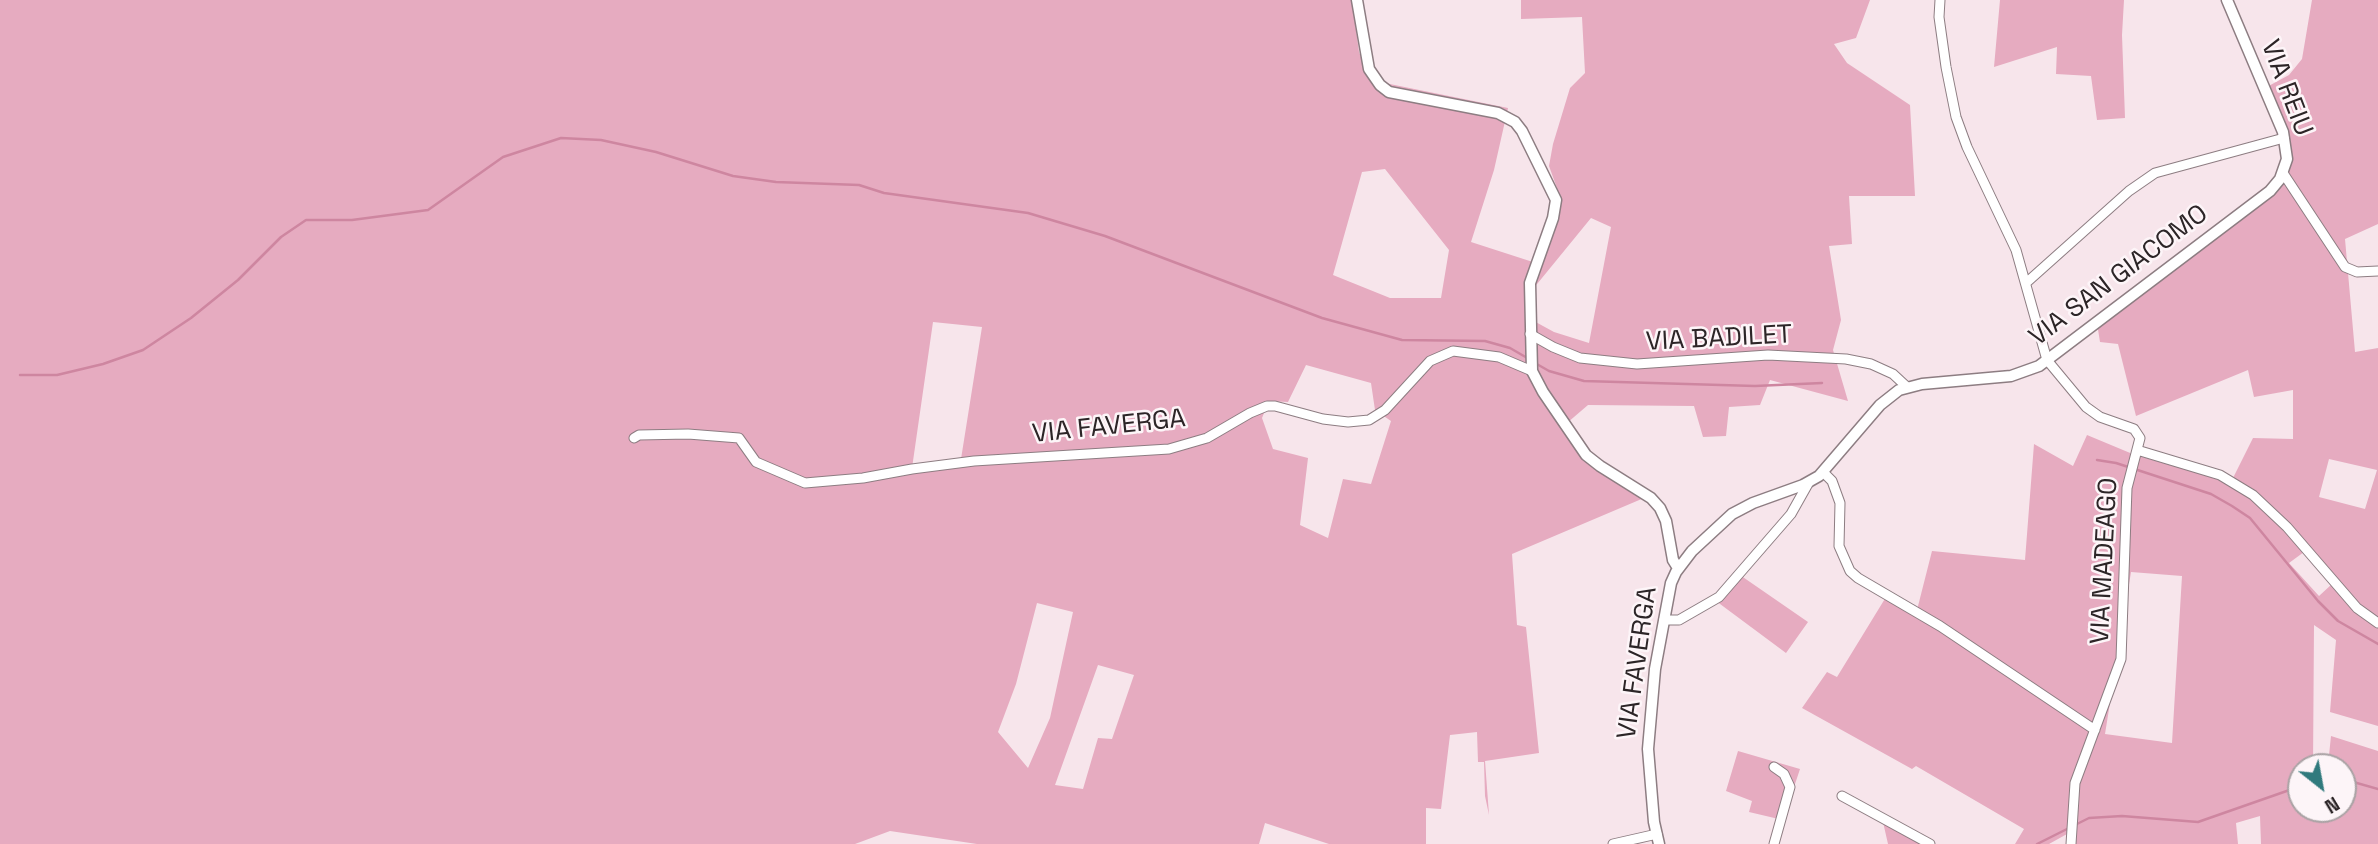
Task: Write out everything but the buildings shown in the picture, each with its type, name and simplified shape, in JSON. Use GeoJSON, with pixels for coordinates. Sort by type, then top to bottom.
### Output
{"type":"FeatureCollection","features":[{"type":"Feature","properties":{"kind":"street"},"geometry":{"type":"LineString","coordinates":[[1357,0],[1368,69],[1380,85],[1389,92],[1497,113],[1516,122],[1556,200],[1553,218],[1530,283],[1532,371]]}},
{"type":"Feature","properties":{"kind":"street","name":"VIA MADEAGO"},"geometry":{"type":"LineString","coordinates":[[1940,0],[1938,17],[1956,117],[2016,250],[2047,360],[2086,408],[2100,417],[2136,430],[2140,438],[2127,488],[2121,659],[2076,783],[2071,840]]}},
{"type":"Feature","properties":{"kind":"street","name":"VIA REIU"},"geometry":{"type":"LineString","coordinates":[[2227,0],[2284,138],[2287,159],[2283,173],[2270,191]]}},
{"type":"Feature","properties":{"kind":"street"},"geometry":{"type":"LineString","coordinates":[[2026,283],[2129,191],[2155,173],[2284,138]]}},
{"type":"Feature","properties":{"kind":"street"},"geometry":{"type":"LineString","coordinates":[[2283,173],[2345,267],[2357,272],[2378,271]]}},
{"type":"Feature","properties":{"kind":"street","name":"VIA SAN GIACOMO"},"geometry":{"type":"LineString","coordinates":[[1678,568],[1719,524],[1732,514],[1809,482],[1823,472],[1880,405],[1893,394],[1907,387],[2011,376],[2030,370],[2047,360],[2270,191]]}},
{"type":"Feature","properties":{"kind":"street","name":"VIA BADILET"},"geometry":{"type":"LineString","coordinates":[[1530,334],[1580,358],[1637,364],[1768,355],[1846,359],[1871,364],[1894,374],[1907,387]]}},
{"type":"Feature","properties":{"kind":"street","name":"VIA FAVERGA"},"geometry":{"type":"LineString","coordinates":[[634,438],[639,435],[688,434],[739,439],[756,462],[806,483],[863,478],[974,461],[1169,449],[1207,438],[1267,406],[1324,419],[1348,422],[1369,420],[1384,410],[1430,361],[1453,351],[1499,357],[1532,371],[1543,392],[1586,455],[1651,498],[1666,521],[1673,560],[1678,568],[1671,583],[1664,620],[1648,749],[1658,839]]}},
{"type":"Feature","properties":{"kind":"street"},"geometry":{"type":"LineString","coordinates":[[2137,450],[2220,475],[2253,495],[2287,527],[2357,608],[2378,623]]}},
{"type":"Feature","properties":{"kind":"street"},"geometry":{"type":"LineString","coordinates":[[1823,472],[1832,481],[1840,503],[1839,546],[1850,571],[1940,626],[2095,730]]}},
{"type":"Feature","properties":{"kind":"street"},"geometry":{"type":"LineString","coordinates":[[1664,620],[1679,620],[1719,597],[1791,514],[1809,482]]}},
{"type":"Feature","properties":{"kind":"street"},"geometry":{"type":"LineString","coordinates":[[1774,766],[1784,774],[1790,787],[1774,844]]}},
{"type":"Feature","properties":{"kind":"street"},"geometry":{"type":"LineString","coordinates":[[1842,796],[1930,844]]}},
{"type":"Feature","properties":{"kind":"street"},"geometry":{"type":"LineString","coordinates":[[1613,844],[1658,839]]}},
{"type":"Feature","properties":{"kind":"shaded area"},"geometry":{"type":"Polygon","coordinates":[[[0,0],[1352,0],[1359,52],[1370,80],[1508,108],[1494,170],[1471,242],[1539,264],[1562,202],[1549,166],[1553,144],[1570,88],[1585,73],[1582,17],[1521,19],[1521,0],[1870,0],[1856,38],[1834,44],[1847,63],[1910,105],[1915,196],[1849,196],[1852,244],[1829,246],[1841,320],[1833,350],[1848,401],[1770,380],[1760,405],[1729,407],[1726,436],[1703,437],[1694,406],[1588,405],[1567,423],[1586,452],[1651,495],[1512,554],[1517,625],[1526,627],[1539,753],[1485,761],[1489,815],[1485,796],[1484,762],[1478,762],[1477,732],[1450,735],[1441,809],[1426,808],[1426,844],[1329,844],[1265,823],[1259,844],[977,844],[890,831],[855,844],[0,844],[0,0]],[[1385,169],[1362,172],[1333,275],[1390,298],[1441,298],[1449,250],[1385,169]],[[1591,218],[1533,289],[1532,320],[1554,332],[1589,343],[1611,227],[1591,218]],[[933,322],[912,468],[961,459],[982,327],[933,322]],[[1306,365],[1288,402],[1269,401],[1262,418],[1273,449],[1308,458],[1300,525],[1328,538],[1343,479],[1371,484],[1391,421],[1375,410],[1371,383],[1306,365]],[[1037,603],[1016,684],[998,732],[1028,768],[1050,718],[1073,612],[1037,603]],[[1098,665],[1055,785],[1083,789],[1098,738],[1112,739],[1134,675],[1098,665]]]}},
{"type":"Feature","properties":{"kind":"shaded area"},"geometry":{"type":"Polygon","coordinates":[[[2000,0],[2124,0],[2122,35],[2125,118],[2097,120],[2091,76],[2056,74],[2057,47],[1994,67],[2000,0]]]}},
{"type":"Feature","properties":{"kind":"shaded area"},"geometry":{"type":"Polygon","coordinates":[[[2312,0],[2378,0],[2378,224],[2345,239],[2355,352],[2378,348],[2378,726],[2330,712],[2336,640],[2314,625],[2313,753],[2287,753],[2287,823],[2357,823],[2357,753],[2329,753],[2331,736],[2378,751],[2378,844],[2261,844],[2260,816],[2236,823],[2238,844],[2068,844],[2067,834],[2049,844],[2015,844],[2024,829],[1916,766],[1912,769],[1802,708],[1827,672],[1837,677],[1886,597],[1916,614],[1932,551],[2025,560],[2034,444],[2073,466],[2087,435],[2135,455],[2231,482],[2253,438],[2293,439],[2293,390],[2254,397],[2248,370],[2136,416],[2118,344],[2100,342],[2096,317],[2274,180],[2285,150],[2263,89],[2289,75],[2302,59],[2312,0]],[[2329,459],[2319,497],[2365,509],[2377,470],[2329,459]],[[2304,552],[2289,563],[2319,596],[2332,584],[2304,552]],[[2131,572],[2105,734],[2172,743],[2182,576],[2131,572]]]}},
{"type":"Feature","properties":{"kind":"shaded area"},"geometry":{"type":"Polygon","coordinates":[[[1737,573],[1808,622],[1786,653],[1716,601],[1737,573]]]}},
{"type":"Feature","properties":{"kind":"shaded area"},"geometry":{"type":"Polygon","coordinates":[[[1738,751],[1800,769],[1783,820],[1749,812],[1752,801],[1726,791],[1738,751]]]}},
{"type":"Feature","properties":{"kind":"shaded area"},"geometry":{"type":"Polygon","coordinates":[[[1883,822],[1925,844],[1888,844],[1883,822]]]}},
{"type":"Feature","properties":{"kind":"waterway"},"geometry":{"type":"LineString","coordinates":[[20,375],[57,375],[103,364],[143,350],[191,318],[238,280],[281,237],[306,220],[352,220],[428,210],[503,157],[561,138],[601,140],[656,152],[733,176],[776,182],[859,185],[884,193],[1028,213],[1105,236],[1322,318],[1402,340],[1485,341],[1510,348],[1529,359]]}},
{"type":"Feature","properties":{"kind":"waterway"},"geometry":{"type":"LineString","coordinates":[[1535,363],[1549,371],[1584,381],[1755,386],[1822,383]]}},
{"type":"Feature","properties":{"kind":"waterway"},"geometry":{"type":"LineString","coordinates":[[2097,460],[2116,463],[2211,494],[2232,506],[2250,518],[2318,601],[2338,621],[2378,644]]}},
{"type":"Feature","properties":{"kind":"waterway"},"geometry":{"type":"LineString","coordinates":[[2357,783],[2378,789]]}},
{"type":"Feature","properties":{"kind":"waterway"},"geometry":{"type":"LineString","coordinates":[[2075,825],[2089,818],[2122,816],[2198,822],[2287,791]]}},
{"type":"Feature","properties":{"kind":"waterway"},"geometry":{"type":"LineString","coordinates":[[2037,844],[2069,828]]}}]}
